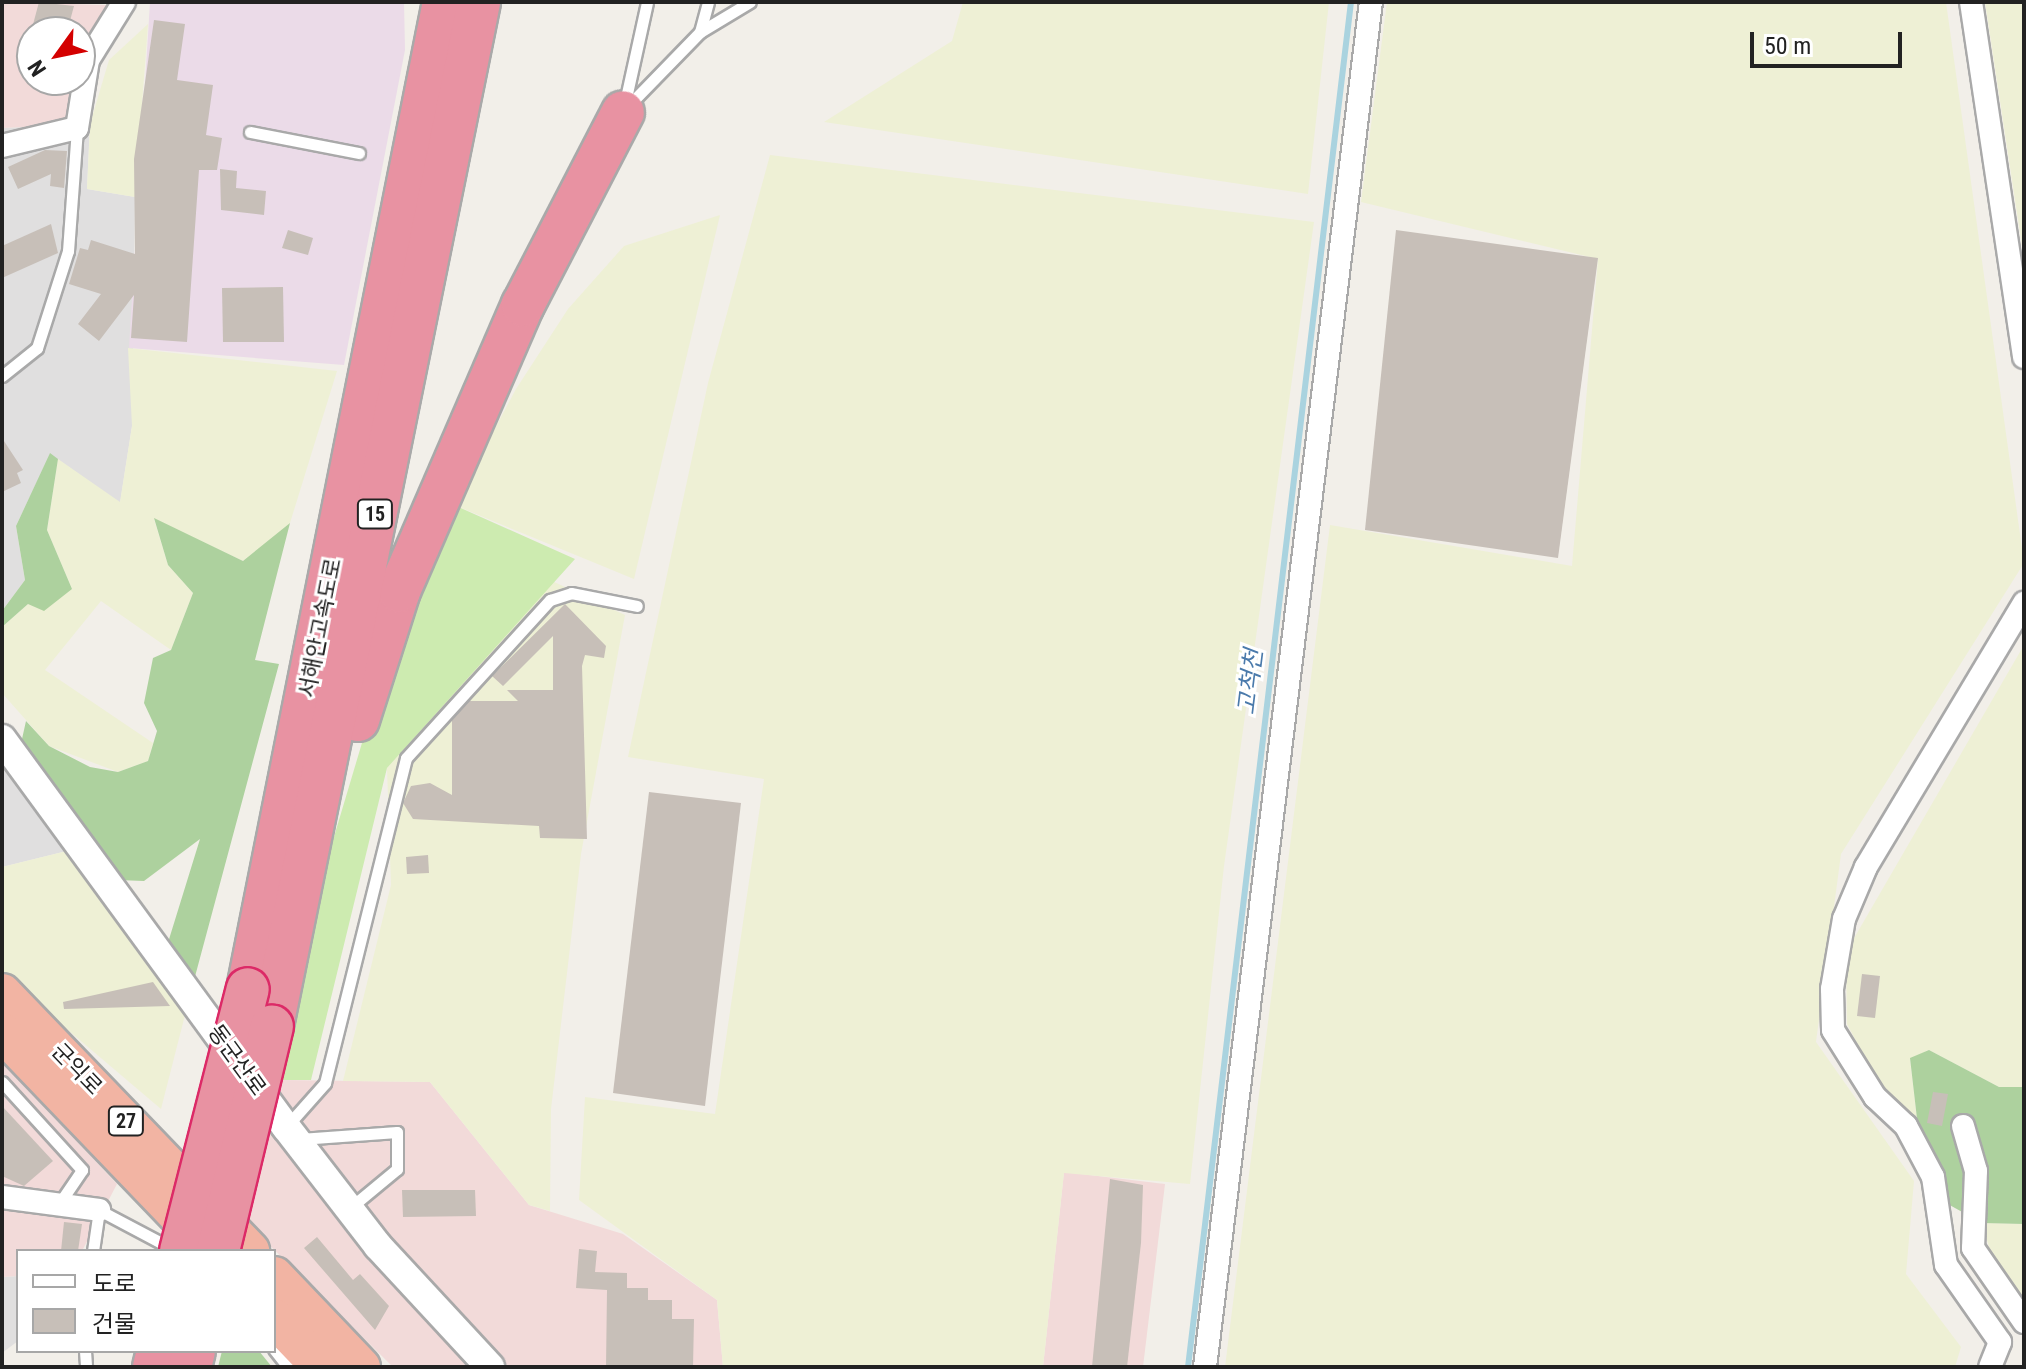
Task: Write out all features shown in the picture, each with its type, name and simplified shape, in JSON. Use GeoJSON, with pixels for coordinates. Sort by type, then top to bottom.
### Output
{"type":"FeatureCollection","features":[{"type":"Feature","properties":{"kind":"highway","name":"서해안고속도로"},"geometry":{"type":"LineString","coordinates":[[182,1249],[248,989],[444,2]]}},
{"type":"Feature","properties":{"kind":"highway","name":"서해안고속도로"},"geometry":{"type":"LineString","coordinates":[[218,1249],[272,1026],[479,2]]}},
{"type":"Feature","properties":{"kind":"highway"},"geometry":{"type":"LineString","coordinates":[[291,931],[399,591],[523,305],[623,112]]}},
{"type":"Feature","properties":{"kind":"highway","name":"군익로"},"geometry":{"type":"LineString","coordinates":[[2,993],[248,1249]]}},
{"type":"Feature","properties":{"kind":"highway","name":"군익로"},"geometry":{"type":"LineString","coordinates":[[2,1032],[209,1249]]}},
{"type":"Feature","properties":{"kind":"highway"},"geometry":{"type":"LineString","coordinates":[[276,1278],[361,1367]]}},
{"type":"Feature","properties":{"kind":"highway"},"geometry":{"type":"LineString","coordinates":[[276,1320],[321,1367]]}},
{"type":"Feature","properties":{"kind":"street"},"geometry":{"type":"LineString","coordinates":[[2,146],[77,128],[88,60],[124,2]]}},
{"type":"Feature","properties":{"kind":"street"},"geometry":{"type":"LineString","coordinates":[[1205,1367],[1371,2]]}},
{"type":"Feature","properties":{"kind":"street"},"geometry":{"type":"LineString","coordinates":[[1971,2],[2024,357]]}},
{"type":"Feature","properties":{"kind":"street"},"geometry":{"type":"LineString","coordinates":[[1990,1367],[2000,1342],[1946,1265],[1933,1177],[1906,1126],[1875,1097],[1833,1030],[1832,989],[1844,919],[1866,867],[2024,603]]}},
{"type":"Feature","properties":{"kind":"street","name":"동군산로"},"geometry":{"type":"LineString","coordinates":[[2,739],[349,1209],[490,1367]]}},
{"type":"Feature","properties":{"kind":"street"},"geometry":{"type":"LineString","coordinates":[[1963,1126],[1976,1171],[1973,1248],[2024,1322]]}},
{"type":"Feature","properties":{"kind":"street"},"geometry":{"type":"LineString","coordinates":[[2,1197],[99,1210]]}},
{"type":"Feature","properties":{"kind":"street"},"geometry":{"type":"LineString","coordinates":[[1946,1265],[1973,1248]]}},
{"type":"Feature","properties":{"kind":"lane"},"geometry":{"type":"LineString","coordinates":[[623,112],[647,2]]}},
{"type":"Feature","properties":{"kind":"lane"},"geometry":{"type":"LineString","coordinates":[[700,32],[708,2]]}},
{"type":"Feature","properties":{"kind":"lane"},"geometry":{"type":"LineString","coordinates":[[623,112],[700,32],[750,2]]}},
{"type":"Feature","properties":{"kind":"lane"},"geometry":{"type":"LineString","coordinates":[[2,376],[37,348],[68,251],[77,128]]}},
{"type":"Feature","properties":{"kind":"lane"},"geometry":{"type":"LineString","coordinates":[[250,132],[359,153]]}},
{"type":"Feature","properties":{"kind":"lane"},"geometry":{"type":"LineString","coordinates":[[290,1133],[325,1083],[406,758],[550,600],[571,593],[637,606]]}},
{"type":"Feature","properties":{"kind":"lane"},"geometry":{"type":"LineString","coordinates":[[2,1082],[82,1170],[59,1204]]}},
{"type":"Feature","properties":{"kind":"lane"},"geometry":{"type":"LineString","coordinates":[[290,1133],[397,1132],[397,1169],[349,1209]]}},
{"type":"Feature","properties":{"kind":"lane"},"geometry":{"type":"LineString","coordinates":[[93,1249],[99,1210],[158,1235],[172,1249]]}},
{"type":"Feature","properties":{"kind":"shaded area"},"geometry":{"type":"Polygon","coordinates":[[[2,2],[107,5],[96,38],[96,16],[16,16],[16,96],[77,96],[67,125],[2,128],[2,2]]]}},
{"type":"Feature","properties":{"kind":"shaded area"},"geometry":{"type":"Polygon","coordinates":[[[150,2],[404,2],[405,50],[344,365],[129,348],[150,2]]]}},
{"type":"Feature","properties":{"kind":"shaded area"},"geometry":{"type":"Polygon","coordinates":[[[90,124],[87,189],[135,197],[132,426],[120,503],[50,454],[16,526],[25,580],[2,611],[2,128],[90,124]]]}},
{"type":"Feature","properties":{"kind":"shaded area"},"geometry":{"type":"Polygon","coordinates":[[[2,755],[71,850],[2,867],[2,755]]]}},
{"type":"Feature","properties":{"kind":"shaded area"},"geometry":{"type":"Polygon","coordinates":[[[2,1061],[117,1184],[83,1249],[16,1249],[16,1276],[2,1277],[2,1061]]]}},
{"type":"Feature","properties":{"kind":"shaded area"},"geometry":{"type":"Polygon","coordinates":[[[282,1080],[430,1082],[529,1205],[623,1234],[717,1300],[723,1367],[393,1367],[247,1223],[282,1080]]]}},
{"type":"Feature","properties":{"kind":"shaded area"},"geometry":{"type":"Polygon","coordinates":[[[1064,1172],[1165,1184],[1143,1367],[1043,1367],[1064,1172]]]}},
{"type":"Feature","properties":{"kind":"shaded area"},"geometry":{"type":"Polygon","coordinates":[[[16,1276],[16,1342],[2,1353],[2,1277],[16,1276]]]}},
{"type":"Feature","properties":{"kind":"green space"},"geometry":{"type":"Polygon","coordinates":[[[963,2],[1329,2],[1308,194],[824,122],[952,41],[963,2]]]}},
{"type":"Feature","properties":{"kind":"green space"},"geometry":{"type":"Polygon","coordinates":[[[1387,2],[1946,2],[2024,563],[1841,854],[1816,1042],[1914,1181],[1906,1274],[1961,1347],[1955,1367],[1225,1367],[1330,525],[1572,566],[1598,259],[1361,202],[1387,2]]]}},
{"type":"Feature","properties":{"kind":"green space"},"geometry":{"type":"Polygon","coordinates":[[[1985,2],[2024,2],[2024,259],[1985,2]]]}},
{"type":"Feature","properties":{"kind":"green space"},"geometry":{"type":"Polygon","coordinates":[[[148,24],[135,197],[87,189],[90,124],[109,60],[148,24]]]}},
{"type":"Feature","properties":{"kind":"green space"},"geometry":{"type":"Polygon","coordinates":[[[770,155],[1314,222],[1224,866],[1190,1184],[1064,1173],[1043,1367],[723,1367],[717,1300],[579,1200],[585,1097],[715,1114],[764,779],[628,757],[708,383],[770,155]]]}},
{"type":"Feature","properties":{"kind":"green space"},"geometry":{"type":"Polygon","coordinates":[[[720,215],[634,579],[454,505],[516,389],[568,309],[624,246],[720,215]]]}},
{"type":"Feature","properties":{"kind":"green space"},"geometry":{"type":"Polygon","coordinates":[[[128,348],[337,371],[290,523],[263,552],[243,561],[154,519],[168,565],[193,593],[171,650],[101,601],[45,670],[153,743],[148,761],[118,772],[49,746],[2,693],[2,627],[28,604],[72,589],[47,530],[58,459],[120,502],[132,426],[128,348]]]}},
{"type":"Feature","properties":{"kind":"green space"},"geometry":{"type":"Polygon","coordinates":[[[50,453],[58,459],[47,530],[72,589],[44,611],[28,604],[2,627],[2,611],[25,580],[16,526],[50,453]]]}},
{"type":"Feature","properties":{"kind":"green space"},"geometry":{"type":"Polygon","coordinates":[[[454,505],[575,559],[387,768],[311,1080],[282,1080],[316,897],[396,629],[454,505]]]}},
{"type":"Feature","properties":{"kind":"green space"},"geometry":{"type":"Polygon","coordinates":[[[154,518],[243,561],[290,523],[255,660],[279,664],[193,984],[166,949],[200,839],[144,881],[118,880],[20,748],[26,721],[49,746],[90,767],[118,772],[148,761],[157,731],[144,703],[153,658],[171,650],[193,593],[168,565],[154,518]]]}},
{"type":"Feature","properties":{"kind":"green space"},"geometry":{"type":"Polygon","coordinates":[[[550,580],[625,615],[581,854],[551,1109],[550,1211],[529,1205],[430,1082],[343,1081],[391,885],[387,768],[550,580]]]}},
{"type":"Feature","properties":{"kind":"green space"},"geometry":{"type":"Polygon","coordinates":[[[2024,645],[2024,1087],[1999,1087],[1929,1050],[1910,1059],[1919,1136],[1878,1083],[1847,1024],[1846,952],[2024,645]]]}},
{"type":"Feature","properties":{"kind":"green space"},"geometry":{"type":"Polygon","coordinates":[[[71,850],[185,1015],[161,1109],[2,974],[2,867],[71,850]]]}},
{"type":"Feature","properties":{"kind":"green space"},"geometry":{"type":"Polygon","coordinates":[[[1929,1050],[1999,1087],[2024,1087],[2024,1224],[1982,1223],[1946,1203],[1919,1136],[1910,1058],[1929,1050]]]}},
{"type":"Feature","properties":{"kind":"green space"},"geometry":{"type":"Polygon","coordinates":[[[1982,1223],[2024,1224],[2024,1305],[1996,1271],[1982,1223]]]}},
{"type":"Feature","properties":{"kind":"green space"},"geometry":{"type":"Polygon","coordinates":[[[222,1353],[261,1353],[272,1367],[218,1367],[222,1353]]]}},
{"type":"Feature","properties":{"kind":"building"},"geometry":{"type":"Polygon","coordinates":[[[39,2],[74,6],[71,16],[35,16],[39,2]]]}},
{"type":"Feature","properties":{"kind":"building"},"geometry":{"type":"Polygon","coordinates":[[[154,20],[185,24],[177,80],[213,85],[206,135],[222,138],[217,170],[199,170],[187,342],[131,338],[134,295],[99,341],[78,324],[101,294],[69,284],[80,248],[88,250],[91,240],[135,254],[134,159],[154,20]]]}},
{"type":"Feature","properties":{"kind":"building"},"geometry":{"type":"Polygon","coordinates":[[[45,150],[67,151],[64,188],[50,186],[51,174],[18,189],[8,167],[45,150]]]}},
{"type":"Feature","properties":{"kind":"building"},"geometry":{"type":"Polygon","coordinates":[[[220,169],[237,171],[236,188],[266,191],[264,215],[221,210],[220,169]]]}},
{"type":"Feature","properties":{"kind":"building"},"geometry":{"type":"Polygon","coordinates":[[[51,224],[58,253],[2,278],[2,246],[51,224]]]}},
{"type":"Feature","properties":{"kind":"building"},"geometry":{"type":"Polygon","coordinates":[[[288,230],[313,238],[308,255],[282,248],[288,230]]]}},
{"type":"Feature","properties":{"kind":"building"},"geometry":{"type":"Polygon","coordinates":[[[1396,230],[1598,258],[1558,558],[1365,530],[1396,230]]]}},
{"type":"Feature","properties":{"kind":"building"},"geometry":{"type":"Polygon","coordinates":[[[283,287],[284,342],[223,342],[222,288],[283,287]]]}},
{"type":"Feature","properties":{"kind":"building"},"geometry":{"type":"Polygon","coordinates":[[[2,438],[23,470],[17,473],[21,483],[2,492],[2,438]]]}},
{"type":"Feature","properties":{"kind":"building"},"geometry":{"type":"Polygon","coordinates":[[[565,604],[606,646],[604,658],[585,655],[582,666],[587,839],[540,838],[539,826],[413,819],[403,803],[411,786],[430,783],[452,795],[452,720],[469,701],[518,701],[507,690],[553,690],[553,636],[503,686],[492,676],[565,604]]]}},
{"type":"Feature","properties":{"kind":"building"},"geometry":{"type":"Polygon","coordinates":[[[649,792],[741,803],[705,1106],[613,1093],[649,792]]]}},
{"type":"Feature","properties":{"kind":"building"},"geometry":{"type":"Polygon","coordinates":[[[428,855],[429,873],[407,874],[406,857],[428,855]]]}},
{"type":"Feature","properties":{"kind":"building"},"geometry":{"type":"Polygon","coordinates":[[[1862,974],[1880,976],[1875,1018],[1857,1016],[1862,974]]]}},
{"type":"Feature","properties":{"kind":"building"},"geometry":{"type":"Polygon","coordinates":[[[153,982],[170,1006],[64,1009],[63,1002],[153,982]]]}},
{"type":"Feature","properties":{"kind":"building"},"geometry":{"type":"Polygon","coordinates":[[[1933,1092],[1948,1094],[1942,1126],[1927,1123],[1933,1092]]]}},
{"type":"Feature","properties":{"kind":"building"},"geometry":{"type":"Polygon","coordinates":[[[2,1106],[53,1161],[24,1186],[2,1176],[2,1106]]]}},
{"type":"Feature","properties":{"kind":"building"},"geometry":{"type":"Polygon","coordinates":[[[1110,1179],[1143,1185],[1141,1243],[1127,1367],[1092,1367],[1110,1179]]]}},
{"type":"Feature","properties":{"kind":"building"},"geometry":{"type":"Polygon","coordinates":[[[402,1190],[475,1190],[476,1216],[403,1217],[402,1190]]]}},
{"type":"Feature","properties":{"kind":"building"},"geometry":{"type":"Polygon","coordinates":[[[64,1222],[82,1224],[78,1249],[61,1249],[64,1222]]]}},
{"type":"Feature","properties":{"kind":"building"},"geometry":{"type":"Polygon","coordinates":[[[317,1237],[353,1280],[360,1274],[389,1306],[375,1330],[304,1248],[317,1237]]]}},
{"type":"Feature","properties":{"kind":"building"},"geometry":{"type":"Polygon","coordinates":[[[579,1249],[597,1251],[595,1272],[627,1273],[627,1288],[648,1288],[648,1300],[672,1300],[672,1319],[694,1319],[693,1367],[606,1367],[607,1290],[576,1288],[579,1249]]]}},
{"type":"Feature","properties":{"kind":"waterway","name":"고척천"},"geometry":{"type":"LineString","coordinates":[[1188,1367],[1351,2]]}}]}
